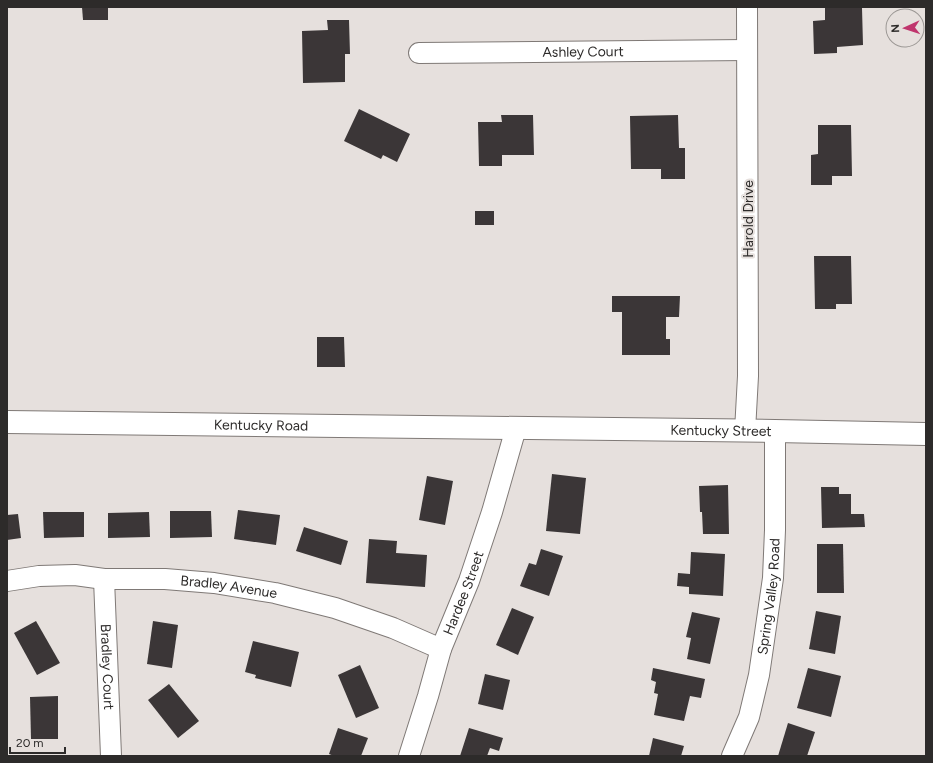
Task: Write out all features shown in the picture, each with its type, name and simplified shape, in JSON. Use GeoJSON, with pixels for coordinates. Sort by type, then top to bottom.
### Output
{"type":"FeatureCollection","features":[{"type":"Feature","properties":{"kind":"street","name":"Harold Drive"},"geometry":{"type":"LineString","coordinates":[[746,431],[748,376],[747,7]]}},
{"type":"Feature","properties":{"kind":"street","name":"Ashley Court"},"geometry":{"type":"LineString","coordinates":[[419,54],[747,50]]}},
{"type":"Feature","properties":{"kind":"street","name":"Kentucky Road"},"geometry":{"type":"LineString","coordinates":[[7,422],[516,428]]}},
{"type":"Feature","properties":{"kind":"street","name":"Kentucky Street"},"geometry":{"type":"LineString","coordinates":[[516,428],[926,434]]}},
{"type":"Feature","properties":{"kind":"street","name":"Hardee Street"},"geometry":{"type":"LineString","coordinates":[[409,756],[441,649],[469,581],[492,512],[516,428]]}},
{"type":"Feature","properties":{"kind":"street","name":"Spring Valley Road"},"geometry":{"type":"LineString","coordinates":[[732,756],[749,717],[759,675],[773,578],[775,530],[775,431]]}},
{"type":"Feature","properties":{"kind":"street","name":"Bradley Avenue"},"geometry":{"type":"LineString","coordinates":[[7,581],[39,576],[75,576],[104,579],[166,579],[214,583],[275,593],[335,608],[393,628],[441,649]]}},
{"type":"Feature","properties":{"kind":"street","name":"Bradley Court"},"geometry":{"type":"LineString","coordinates":[[104,579],[111,756]]}},
{"type":"Feature","properties":{"kind":"building"},"geometry":{"type":"Polygon","coordinates":[[[82,7],[108,7],[108,20],[83,20],[82,7]]]}},
{"type":"Feature","properties":{"kind":"building"},"geometry":{"type":"Polygon","coordinates":[[[825,7],[864,7],[862,8],[863,45],[837,47],[837,53],[814,54],[813,21],[825,20],[825,7]]]}},
{"type":"Feature","properties":{"kind":"building"},"geometry":{"type":"Polygon","coordinates":[[[327,20],[349,20],[350,54],[345,54],[345,82],[303,83],[302,31],[328,30],[327,20]]]}},
{"type":"Feature","properties":{"kind":"building"},"geometry":{"type":"Polygon","coordinates":[[[359,109],[410,134],[397,162],[383,155],[381,159],[344,141],[359,109]]]}},
{"type":"Feature","properties":{"kind":"building"},"geometry":{"type":"Polygon","coordinates":[[[501,115],[533,115],[534,155],[502,155],[502,166],[479,166],[478,122],[502,122],[501,115]]]}},
{"type":"Feature","properties":{"kind":"building"},"geometry":{"type":"Polygon","coordinates":[[[678,115],[679,148],[685,148],[685,179],[661,179],[661,169],[631,169],[630,116],[678,115]]]}},
{"type":"Feature","properties":{"kind":"building"},"geometry":{"type":"Polygon","coordinates":[[[818,125],[851,125],[852,176],[832,176],[832,185],[811,185],[811,155],[818,154],[818,125]]]}},
{"type":"Feature","properties":{"kind":"building"},"geometry":{"type":"Polygon","coordinates":[[[475,211],[494,211],[494,225],[475,225],[475,211]]]}},
{"type":"Feature","properties":{"kind":"building"},"geometry":{"type":"Polygon","coordinates":[[[814,256],[851,256],[852,304],[836,304],[836,309],[815,309],[814,256]]]}},
{"type":"Feature","properties":{"kind":"building"},"geometry":{"type":"Polygon","coordinates":[[[612,296],[680,296],[679,317],[666,317],[666,339],[670,339],[670,355],[622,355],[622,312],[612,312],[612,296]]]}},
{"type":"Feature","properties":{"kind":"building"},"geometry":{"type":"Polygon","coordinates":[[[317,337],[344,337],[345,367],[317,367],[317,337]]]}},
{"type":"Feature","properties":{"kind":"building"},"geometry":{"type":"Polygon","coordinates":[[[552,474],[586,478],[580,534],[546,531],[552,474]]]}},
{"type":"Feature","properties":{"kind":"building"},"geometry":{"type":"Polygon","coordinates":[[[427,476],[453,481],[445,525],[419,520],[427,476]]]}},
{"type":"Feature","properties":{"kind":"building"},"geometry":{"type":"Polygon","coordinates":[[[728,485],[729,534],[703,534],[699,486],[728,485]]]}},
{"type":"Feature","properties":{"kind":"building"},"geometry":{"type":"Polygon","coordinates":[[[821,487],[839,487],[839,494],[851,494],[851,514],[864,514],[865,527],[822,528],[821,487]]]}},
{"type":"Feature","properties":{"kind":"building"},"geometry":{"type":"Polygon","coordinates":[[[238,510],[280,515],[276,545],[234,539],[238,510]]]}},
{"type":"Feature","properties":{"kind":"building"},"geometry":{"type":"Polygon","coordinates":[[[170,511],[211,511],[212,537],[170,538],[170,511]]]}},
{"type":"Feature","properties":{"kind":"building"},"geometry":{"type":"Polygon","coordinates":[[[43,512],[84,512],[84,537],[44,538],[43,512]]]}},
{"type":"Feature","properties":{"kind":"building"},"geometry":{"type":"Polygon","coordinates":[[[149,512],[150,537],[108,538],[108,513],[149,512]]]}},
{"type":"Feature","properties":{"kind":"building"},"geometry":{"type":"Polygon","coordinates":[[[18,514],[21,538],[7,540],[7,515],[18,514]]]}},
{"type":"Feature","properties":{"kind":"building"},"geometry":{"type":"Polygon","coordinates":[[[304,527],[348,541],[341,565],[296,551],[304,527]]]}},
{"type":"Feature","properties":{"kind":"building"},"geometry":{"type":"Polygon","coordinates":[[[369,539],[397,541],[396,553],[427,555],[425,587],[366,583],[369,539]]]}},
{"type":"Feature","properties":{"kind":"building"},"geometry":{"type":"Polygon","coordinates":[[[817,544],[843,544],[844,593],[817,593],[817,544]]]}},
{"type":"Feature","properties":{"kind":"building"},"geometry":{"type":"Polygon","coordinates":[[[541,549],[563,556],[549,596],[520,586],[529,563],[536,565],[541,549]]]}},
{"type":"Feature","properties":{"kind":"building"},"geometry":{"type":"Polygon","coordinates":[[[691,552],[725,554],[723,596],[689,594],[689,587],[677,586],[678,573],[690,574],[691,552]]]}},
{"type":"Feature","properties":{"kind":"building"},"geometry":{"type":"Polygon","coordinates":[[[512,608],[534,617],[518,655],[496,645],[512,608]]]}},
{"type":"Feature","properties":{"kind":"building"},"geometry":{"type":"Polygon","coordinates":[[[816,611],[841,616],[835,654],[809,649],[816,611]]]}},
{"type":"Feature","properties":{"kind":"building"},"geometry":{"type":"Polygon","coordinates":[[[692,612],[720,618],[710,664],[687,659],[691,638],[686,637],[692,612]]]}},
{"type":"Feature","properties":{"kind":"building"},"geometry":{"type":"Polygon","coordinates":[[[36,621],[60,663],[37,675],[14,633],[36,621]]]}},
{"type":"Feature","properties":{"kind":"building"},"geometry":{"type":"Polygon","coordinates":[[[153,621],[178,625],[172,668],[147,664],[153,621]]]}},
{"type":"Feature","properties":{"kind":"building"},"geometry":{"type":"Polygon","coordinates":[[[253,641],[299,652],[291,687],[255,678],[256,675],[245,672],[253,641]]]}},
{"type":"Feature","properties":{"kind":"building"},"geometry":{"type":"Polygon","coordinates":[[[360,665],[379,708],[356,718],[338,675],[360,665]]]}},
{"type":"Feature","properties":{"kind":"building"},"geometry":{"type":"Polygon","coordinates":[[[653,668],[705,679],[701,698],[690,696],[684,721],[654,715],[658,694],[654,693],[656,682],[651,680],[653,668]]]}},
{"type":"Feature","properties":{"kind":"building"},"geometry":{"type":"Polygon","coordinates":[[[808,668],[841,676],[831,717],[797,708],[808,668]]]}},
{"type":"Feature","properties":{"kind":"building"},"geometry":{"type":"Polygon","coordinates":[[[485,674],[510,680],[503,710],[478,704],[485,674]]]}},
{"type":"Feature","properties":{"kind":"building"},"geometry":{"type":"Polygon","coordinates":[[[169,684],[199,721],[178,738],[148,700],[169,684]]]}},
{"type":"Feature","properties":{"kind":"building"},"geometry":{"type":"Polygon","coordinates":[[[58,696],[58,739],[31,739],[30,697],[58,696]]]}},
{"type":"Feature","properties":{"kind":"building"},"geometry":{"type":"Polygon","coordinates":[[[788,723],[815,732],[807,756],[778,756],[788,723]]]}},
{"type":"Feature","properties":{"kind":"building"},"geometry":{"type":"Polygon","coordinates":[[[338,728],[368,738],[361,756],[334,756],[329,754],[338,728]]]}},
{"type":"Feature","properties":{"kind":"building"},"geometry":{"type":"Polygon","coordinates":[[[469,728],[503,738],[499,751],[490,748],[487,756],[460,756],[469,728]]]}},
{"type":"Feature","properties":{"kind":"building"},"geometry":{"type":"Polygon","coordinates":[[[653,738],[684,746],[681,756],[649,756],[653,738]]]}}]}
